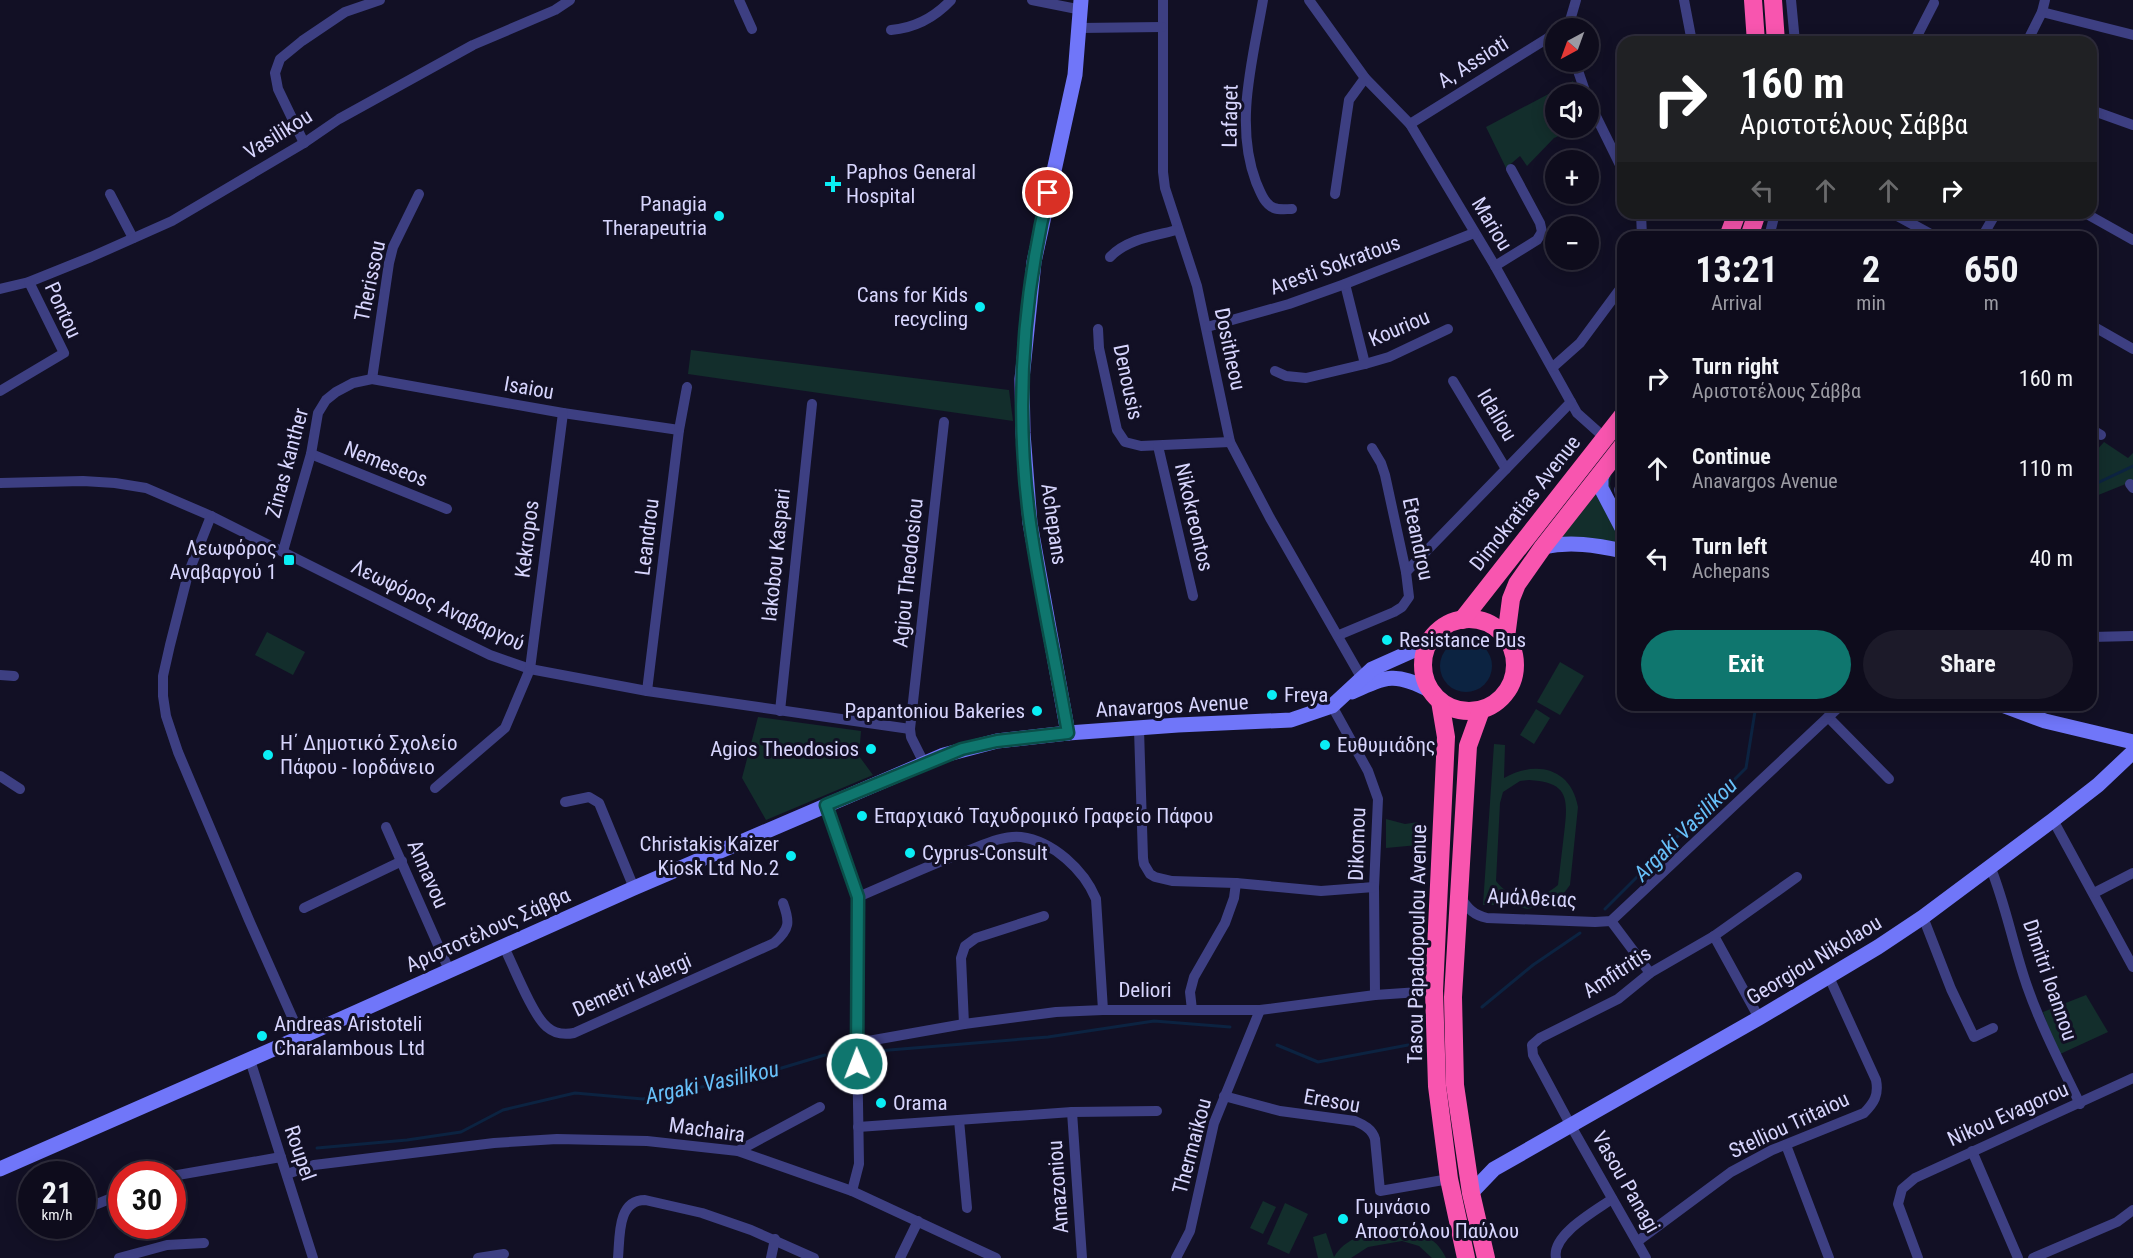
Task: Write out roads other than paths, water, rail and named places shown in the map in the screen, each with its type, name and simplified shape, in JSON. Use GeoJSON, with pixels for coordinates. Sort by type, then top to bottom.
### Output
{"type":"FeatureCollection","features":[{"type":"Feature","properties":{"kind":"highway"},"geometry":{"type":"LineString","coordinates":[[1753,0],[1756,36]]}},
{"type":"Feature","properties":{"kind":"highway"},"geometry":{"type":"LineString","coordinates":[[1773,0],[1776,36]]}},
{"type":"Feature","properties":{"kind":"highway","name":"Dimokratias Avenue"},"geometry":{"type":"LineString","coordinates":[[1462,620],[1617,423]]}},
{"type":"Feature","properties":{"kind":"highway","name":"Dimokratias Avenue"},"geometry":{"type":"LineString","coordinates":[[1506,637],[1511,599],[1517,584],[1617,453]]}},
{"type":"Feature","properties":{"kind":"highway"},"geometry":{"type":"LineString","coordinates":[[1474,619],[1497,628],[1506,637],[1513,650],[1515,665],[1513,680],[1506,693],[1495,703],[1481,710],[1467,711],[1453,708],[1436,696],[1424,676],[1423,660],[1428,644],[1444,626],[1462,620],[1474,619]]}},
{"type":"Feature","properties":{"kind":"highway","name":"Tasou Papadopoulou Avenue"},"geometry":{"type":"LineString","coordinates":[[1436,696],[1446,737],[1434,991],[1437,1086],[1449,1179],[1466,1258]]}},
{"type":"Feature","properties":{"kind":"highway","name":"Tasou Papadopoulou Avenue"},"geometry":{"type":"LineString","coordinates":[[1481,710],[1468,746],[1453,997],[1455,1085],[1471,1193],[1486,1258]]}},
{"type":"Feature","properties":{"kind":"street"},"geometry":{"type":"LineString","coordinates":[[304,143],[278,90],[275,74],[280,59],[345,12],[380,0]]}},
{"type":"Feature","properties":{"kind":"street","name":"Vasilikou"},"geometry":{"type":"LineString","coordinates":[[0,289],[29,282],[172,221],[304,143],[339,118],[473,45],[555,10],[570,0]]}},
{"type":"Feature","properties":{"kind":"street"},"geometry":{"type":"LineString","coordinates":[[739,0],[752,29]]}},
{"type":"Feature","properties":{"kind":"street"},"geometry":{"type":"LineString","coordinates":[[891,30],[913,26],[944,8],[951,0]]}},
{"type":"Feature","properties":{"kind":"street"},"geometry":{"type":"LineString","coordinates":[[1032,0],[1082,5]]}},
{"type":"Feature","properties":{"kind":"street","name":"Dositheou"},"geometry":{"type":"LineString","coordinates":[[1163,0],[1163,172],[1177,230],[1197,286],[1230,442],[1270,518],[1339,634],[1361,677]]}},
{"type":"Feature","properties":{"kind":"street","name":"Lafaget"},"geometry":{"type":"LineString","coordinates":[[1263,0],[1246,105],[1248,154],[1257,185],[1266,202],[1276,209],[1292,209]]}},
{"type":"Feature","properties":{"kind":"street","name":"Mariou"},"geometry":{"type":"LineString","coordinates":[[1309,0],[1365,78],[1410,124],[1495,266],[1571,402],[1583,419],[1605,438]]}},
{"type":"Feature","properties":{"kind":"street"},"geometry":{"type":"LineString","coordinates":[[1570,18],[1576,0]]}},
{"type":"Feature","properties":{"kind":"street"},"geometry":{"type":"LineString","coordinates":[[1684,0],[1691,36]]}},
{"type":"Feature","properties":{"kind":"street"},"geometry":{"type":"LineString","coordinates":[[1791,0],[1794,36]]}},
{"type":"Feature","properties":{"kind":"street"},"geometry":{"type":"LineString","coordinates":[[2030,36],[2042,12],[2045,0]]}},
{"type":"Feature","properties":{"kind":"street"},"geometry":{"type":"LineString","coordinates":[[1917,36],[1934,3]]}},
{"type":"Feature","properties":{"kind":"street","name":"Achepans"},"geometry":{"type":"LineString","coordinates":[[1068,733],[1030,523],[1022,379],[1034,262],[1075,75],[1082,5]]}},
{"type":"Feature","properties":{"kind":"street"},"geometry":{"type":"LineString","coordinates":[[2042,12],[2133,35]]}},
{"type":"Feature","properties":{"kind":"street"},"geometry":{"type":"LineString","coordinates":[[1080,28],[1162,27]]}},
{"type":"Feature","properties":{"kind":"street","name":"A, Assioti"},"geometry":{"type":"LineString","coordinates":[[1410,124],[1545,40]]}},
{"type":"Feature","properties":{"kind":"street"},"geometry":{"type":"LineString","coordinates":[[1335,194],[1349,100],[1365,78]]}},
{"type":"Feature","properties":{"kind":"street"},"geometry":{"type":"LineString","coordinates":[[2097,113],[2133,125]]}},
{"type":"Feature","properties":{"kind":"street"},"geometry":{"type":"LineString","coordinates":[[1599,122],[1617,159]]}},
{"type":"Feature","properties":{"kind":"street"},"geometry":{"type":"LineString","coordinates":[[1495,266],[1537,240],[1542,232],[1540,223],[1511,169]]}},
{"type":"Feature","properties":{"kind":"street"},"geometry":{"type":"LineString","coordinates":[[110,194],[133,238]]}},
{"type":"Feature","properties":{"kind":"street","name":"Therissou"},"geometry":{"type":"LineString","coordinates":[[372,380],[389,263],[393,248],[419,194]]}},
{"type":"Feature","properties":{"kind":"street"},"geometry":{"type":"LineString","coordinates":[[1903,219],[1924,231]]}},
{"type":"Feature","properties":{"kind":"street"},"geometry":{"type":"LineString","coordinates":[[2096,219],[2133,240]]}},
{"type":"Feature","properties":{"kind":"street"},"geometry":{"type":"LineString","coordinates":[[1110,257],[1128,243],[1177,230]]}},
{"type":"Feature","properties":{"kind":"street","name":"Aresti Sokratous"},"geometry":{"type":"LineString","coordinates":[[1207,327],[1289,304],[1474,233]]}},
{"type":"Feature","properties":{"kind":"street","name":"Pontou"},"geometry":{"type":"LineString","coordinates":[[0,391],[64,353],[29,282]]}},
{"type":"Feature","properties":{"kind":"street","name":"Kouriou"},"geometry":{"type":"LineString","coordinates":[[1345,284],[1365,364]]}},
{"type":"Feature","properties":{"kind":"street"},"geometry":{"type":"LineString","coordinates":[[1553,367],[1580,343],[1617,293]]}},
{"type":"Feature","properties":{"kind":"street"},"geometry":{"type":"LineString","coordinates":[[2097,328],[2133,349]]}},
{"type":"Feature","properties":{"kind":"street","name":"Denousis"},"geometry":{"type":"LineString","coordinates":[[1098,329],[1101,360],[1121,438],[1130,445],[1158,446],[1230,442]]}},
{"type":"Feature","properties":{"kind":"street","name":"Kouriou"},"geometry":{"type":"LineString","coordinates":[[1275,371],[1294,378],[1306,378],[1365,364],[1389,357],[1448,329]]}},
{"type":"Feature","properties":{"kind":"street","name":"Isaiou"},"geometry":{"type":"LineString","coordinates":[[372,380],[563,413],[679,430]]}},
{"type":"Feature","properties":{"kind":"street","name":"Zinas kanther"},"geometry":{"type":"LineString","coordinates":[[283,551],[311,454],[318,413],[326,399],[353,383],[372,380]]}},
{"type":"Feature","properties":{"kind":"street","name":"Idaliou"},"geometry":{"type":"LineString","coordinates":[[1454,381],[1506,469]]}},
{"type":"Feature","properties":{"kind":"street","name":"Leandrou"},"geometry":{"type":"LineString","coordinates":[[647,692],[679,430],[687,387]]}},
{"type":"Feature","properties":{"kind":"street"},"geometry":{"type":"LineString","coordinates":[[1406,572],[1571,402]]}},
{"type":"Feature","properties":{"kind":"street","name":"Iakobou Kaspari"},"geometry":{"type":"LineString","coordinates":[[780,711],[812,404]]}},
{"type":"Feature","properties":{"kind":"street","name":"Kekropos"},"geometry":{"type":"LineString","coordinates":[[435,788],[505,728],[530,669],[563,413]]}},
{"type":"Feature","properties":{"kind":"street","name":"Agiou Theodosiou"},"geometry":{"type":"LineString","coordinates":[[910,729],[944,422]]}},
{"type":"Feature","properties":{"kind":"street","name":"Nikokreontos"},"geometry":{"type":"LineString","coordinates":[[1158,446],[1192,596]]}},
{"type":"Feature","properties":{"kind":"street","name":"Eteandrou"},"geometry":{"type":"LineString","coordinates":[[1339,634],[1402,607],[1410,597],[1385,475],[1372,448]]}},
{"type":"Feature","properties":{"kind":"street","name":"Nemeseos"},"geometry":{"type":"LineString","coordinates":[[311,454],[447,509]]}},
{"type":"Feature","properties":{"kind":"street"},"geometry":{"type":"LineString","coordinates":[[1605,468],[1601,478],[1601,488],[1617,519]]}},
{"type":"Feature","properties":{"kind":"street","name":"Λεωφόρος Αναβαργού"},"geometry":{"type":"LineString","coordinates":[[0,483],[83,481],[146,488],[283,551],[450,636],[530,669],[647,692],[910,729]]}},
{"type":"Feature","properties":{"kind":"street"},"geometry":{"type":"LineString","coordinates":[[211,516],[188,574],[170,645],[164,676],[163,696],[166,716],[178,752],[301,1037]]}},
{"type":"Feature","properties":{"kind":"street"},"geometry":{"type":"LineString","coordinates":[[1543,547],[1563,543],[1617,550]]}},
{"type":"Feature","properties":{"kind":"street"},"geometry":{"type":"LineString","coordinates":[[2097,637],[2133,636]]}},
{"type":"Feature","properties":{"kind":"street","name":"Anavargos Avenue"},"geometry":{"type":"LineString","coordinates":[[1338,701],[1361,677],[1383,663],[1428,644]]}},
{"type":"Feature","properties":{"kind":"street"},"geometry":{"type":"LineString","coordinates":[[0,675],[14,676]]}},
{"type":"Feature","properties":{"kind":"street","name":"Anavargos Avenue"},"geometry":{"type":"LineString","coordinates":[[997,741],[1178,725],[1291,720],[1338,701],[1381,679],[1399,678],[1414,682],[1436,696]]}},
{"type":"Feature","properties":{"kind":"street","name":"Dikomou"},"geometry":{"type":"LineString","coordinates":[[1338,701],[1378,799],[1374,887],[1375,995]]}},
{"type":"Feature","properties":{"kind":"street"},"geometry":{"type":"LineString","coordinates":[[1650,973],[1611,921],[1834,711]]}},
{"type":"Feature","properties":{"kind":"street"},"geometry":{"type":"LineString","coordinates":[[2018,711],[2045,721],[2133,742]]}},
{"type":"Feature","properties":{"kind":"street"},"geometry":{"type":"LineString","coordinates":[[1828,717],[1888,779]]}},
{"type":"Feature","properties":{"kind":"street"},"geometry":{"type":"LineString","coordinates":[[910,729],[924,763]]}},
{"type":"Feature","properties":{"kind":"street"},"geometry":{"type":"LineString","coordinates":[[1139,729],[1143,858],[1146,869],[1155,877],[1172,881],[1236,883],[1321,891],[1374,887]]}},
{"type":"Feature","properties":{"kind":"street","name":"Αριστοτέλους Σάββα"},"geometry":{"type":"LineString","coordinates":[[0,1169],[826,805],[924,763],[962,749],[997,741]]}},
{"type":"Feature","properties":{"kind":"street","name":"Georgiou Nikolaou"},"geometry":{"type":"LineString","coordinates":[[1471,1193],[1494,1169],[1760,1018],[1923,917],[2098,785],[2133,752]]}},
{"type":"Feature","properties":{"kind":"street"},"geometry":{"type":"LineString","coordinates":[[0,776],[20,789]]}},
{"type":"Feature","properties":{"kind":"street"},"geometry":{"type":"LineString","coordinates":[[565,802],[589,797],[599,803],[634,888]]}},
{"type":"Feature","properties":{"kind":"street"},"geometry":{"type":"LineString","coordinates":[[826,805],[858,897],[857,1043],[860,1164],[852,1191]]}},
{"type":"Feature","properties":{"kind":"street"},"geometry":{"type":"LineString","coordinates":[[2053,820],[2133,967]]}},
{"type":"Feature","properties":{"kind":"street","name":"Annavou"},"geometry":{"type":"LineString","coordinates":[[386,827],[449,970]]}},
{"type":"Feature","properties":{"kind":"street"},"geometry":{"type":"LineString","coordinates":[[858,897],[995,840],[1020,837],[1041,844],[1060,854],[1077,869],[1090,884],[1096,899],[1102,1010]]}},
{"type":"Feature","properties":{"kind":"street"},"geometry":{"type":"LineString","coordinates":[[304,908],[402,861]]}},
{"type":"Feature","properties":{"kind":"street","name":"Dimitri Ioannou"},"geometry":{"type":"LineString","coordinates":[[1990,866],[2001,893],[2026,985],[2054,1052],[2080,1104]]}},
{"type":"Feature","properties":{"kind":"street"},"geometry":{"type":"LineString","coordinates":[[2094,893],[2133,873]]}},
{"type":"Feature","properties":{"kind":"street","name":"Amfitritis"},"geometry":{"type":"LineString","coordinates":[[1571,1126],[1533,1055],[1532,1045],[1540,1038],[1618,999],[1650,973],[1714,936],[1797,877]]}},
{"type":"Feature","properties":{"kind":"street"},"geometry":{"type":"LineString","coordinates":[[1192,1010],[1190,992],[1194,976],[1225,923],[1234,898],[1236,883]]}},
{"type":"Feature","properties":{"kind":"street","name":"Αμάλθειας"},"geometry":{"type":"LineString","coordinates":[[1459,896],[1467,909],[1478,916],[1487,918],[1611,921]]}},
{"type":"Feature","properties":{"kind":"street","name":"Demetri Kalergi"},"geometry":{"type":"LineString","coordinates":[[504,946],[538,1017],[548,1028],[558,1034],[566,1035],[774,943],[788,924],[783,903]]}},
{"type":"Feature","properties":{"kind":"street"},"geometry":{"type":"LineString","coordinates":[[964,1024],[961,958],[964,946],[976,938],[1044,916]]}},
{"type":"Feature","properties":{"kind":"street"},"geometry":{"type":"LineString","coordinates":[[1923,917],[1951,989],[1974,1037],[1993,1028]]}},
{"type":"Feature","properties":{"kind":"street"},"geometry":{"type":"LineString","coordinates":[[1714,936],[1760,1018]]}},
{"type":"Feature","properties":{"kind":"street","name":"Stelliou Tritaiou"},"geometry":{"type":"LineString","coordinates":[[1638,1241],[1731,1172],[1786,1144],[1864,1113],[1876,1098],[1878,1089],[1876,1080],[1829,977]]}},
{"type":"Feature","properties":{"kind":"street","name":"Deliori"},"geometry":{"type":"LineString","coordinates":[[857,1043],[964,1024],[1056,1012],[1260,1010],[1375,995],[1434,991]]}},
{"type":"Feature","properties":{"kind":"street","name":"Thermaikou"},"geometry":{"type":"LineString","coordinates":[[1176,1258],[1190,1231],[1214,1124],[1260,1010]]}},
{"type":"Feature","properties":{"kind":"street","name":"Roupel"},"geometry":{"type":"LineString","coordinates":[[250,1060],[313,1258]]}},
{"type":"Feature","properties":{"kind":"street","name":"Nikou Evagorou"},"geometry":{"type":"LineString","coordinates":[[1918,1258],[1899,1211],[1899,1196],[1902,1189],[1915,1178],[2133,1078]]}},
{"type":"Feature","properties":{"kind":"street","name":"Eresou"},"geometry":{"type":"LineString","coordinates":[[1224,1096],[1280,1111],[1355,1121],[1364,1125],[1376,1139],[1380,1191],[1449,1179]]}},
{"type":"Feature","properties":{"kind":"street"},"geometry":{"type":"LineString","coordinates":[[738,1151],[820,1107]]}},
{"type":"Feature","properties":{"kind":"street","name":"Amazoniou"},"geometry":{"type":"LineString","coordinates":[[858,1127],[1072,1112],[1157,1111]]}},
{"type":"Feature","properties":{"kind":"street","name":"Amazoniou"},"geometry":{"type":"LineString","coordinates":[[1072,1112],[1082,1258]]}},
{"type":"Feature","properties":{"kind":"street"},"geometry":{"type":"LineString","coordinates":[[959,1120],[967,1208]]}},
{"type":"Feature","properties":{"kind":"street","name":"Vasou Panagi"},"geometry":{"type":"LineString","coordinates":[[1571,1126],[1646,1258]]}},
{"type":"Feature","properties":{"kind":"street","name":"Machaira"},"geometry":{"type":"LineString","coordinates":[[287,1174],[314,1166],[494,1143],[556,1140],[647,1141],[738,1151],[852,1191],[996,1258]]}},
{"type":"Feature","properties":{"kind":"street"},"geometry":{"type":"LineString","coordinates":[[1786,1144],[1829,1258]]}},
{"type":"Feature","properties":{"kind":"street"},"geometry":{"type":"LineString","coordinates":[[1972,1151],[2018,1258]]}},
{"type":"Feature","properties":{"kind":"street"},"geometry":{"type":"LineString","coordinates":[[186,1174],[280,1157]]}},
{"type":"Feature","properties":{"kind":"street"},"geometry":{"type":"LineString","coordinates":[[1467,1161],[1480,1168],[1494,1169]]}},
{"type":"Feature","properties":{"kind":"street"},"geometry":{"type":"LineString","coordinates":[[1556,1258],[1557,1245],[1563,1236],[1612,1199]]}},
{"type":"Feature","properties":{"kind":"street"},"geometry":{"type":"LineString","coordinates":[[618,1258],[623,1217],[630,1204],[637,1200],[702,1213],[775,1239],[814,1258]]}},
{"type":"Feature","properties":{"kind":"street"},"geometry":{"type":"LineString","coordinates":[[2033,1258],[2117,1222],[2133,1210]]}},
{"type":"Feature","properties":{"kind":"street"},"geometry":{"type":"LineString","coordinates":[[900,1258],[918,1221]]}},
{"type":"Feature","properties":{"kind":"street"},"geometry":{"type":"LineString","coordinates":[[771,1258],[775,1239]]}},
{"type":"Feature","properties":{"kind":"street"},"geometry":{"type":"LineString","coordinates":[[119,1258],[174,1244],[204,1243]]}},
{"type":"Feature","properties":{"kind":"street"},"geometry":{"type":"LineString","coordinates":[[478,1258],[504,1254]]}},
{"type":"Feature","properties":{"kind":"water"},"geometry":{"type":"Polygon","coordinates":[[[1466,640],[1476,642],[1484,648],[1490,656],[1492,666],[1490,676],[1484,684],[1476,690],[1466,692],[1456,690],[1448,684],[1442,676],[1440,666],[1442,656],[1448,648],[1456,642],[1466,640]]]}},
{"type":"Feature","properties":{"kind":"waterway","name":"Argaki Vasilikou"},"geometry":{"type":"LineString","coordinates":[[2097,483],[2133,466]]}},
{"type":"Feature","properties":{"kind":"waterway","name":"Argaki Vasilikou"},"geometry":{"type":"LineString","coordinates":[[1605,909],[1746,768],[1755,711]]}},
{"type":"Feature","properties":{"kind":"waterway","name":"Argaki Vasilikou"},"geometry":{"type":"LineString","coordinates":[[1482,1007],[1533,965],[1580,933]]}},
{"type":"Feature","properties":{"kind":"waterway","name":"Argaki Vasilikou"},"geometry":{"type":"LineString","coordinates":[[877,1051],[1048,1037],[1154,1021],[1230,1027]]}},
{"type":"Feature","properties":{"kind":"waterway","name":"Argaki Vasilikou"},"geometry":{"type":"LineString","coordinates":[[1277,1045],[1318,1062],[1408,1045]]}},
{"type":"Feature","properties":{"kind":"waterway","name":"Argaki Vasilikou"},"geometry":{"type":"LineString","coordinates":[[317,1148],[407,1140],[461,1132],[503,1110],[575,1093],[643,1099],[755,1076],[825,1055]]}},
{"type":"Feature","properties":{"kind":"place","name":"Paphos General Hospital"},"geometry":{"type":"Point","coordinates":[833,184]}},
{"type":"Feature","properties":{"kind":"place","name":"Panagia Therapeutria"},"geometry":{"type":"Point","coordinates":[719,216]}},
{"type":"Feature","properties":{"kind":"place","name":"Cans for Kids recycling"},"geometry":{"type":"Point","coordinates":[980,307]}},
{"type":"Feature","properties":{"kind":"place","name":"Λεωφόρος Αναβαργού 1"},"geometry":{"type":"Point","coordinates":[289,560]}},
{"type":"Feature","properties":{"kind":"place","name":"Resistance Bus"},"geometry":{"type":"Point","coordinates":[1387,640]}},
{"type":"Feature","properties":{"kind":"place","name":"Freya"},"geometry":{"type":"Point","coordinates":[1272,695]}},
{"type":"Feature","properties":{"kind":"place","name":"Papantoniou Bakeries"},"geometry":{"type":"Point","coordinates":[1037,711]}},
{"type":"Feature","properties":{"kind":"place","name":"Ευθυμιάδης"},"geometry":{"type":"Point","coordinates":[1325,745]}},
{"type":"Feature","properties":{"kind":"place","name":"Agios Theodosios"},"geometry":{"type":"Point","coordinates":[871,749]}},
{"type":"Feature","properties":{"kind":"place","name":"Η΄ Δημοτικό Σχολείο Πάφου - Ιορδάνειο"},"geometry":{"type":"Point","coordinates":[268,755]}},
{"type":"Feature","properties":{"kind":"place","name":"Επαρχιακό Ταχυδρομικό Γραφείο Πάφου"},"geometry":{"type":"Point","coordinates":[862,816]}},
{"type":"Feature","properties":{"kind":"place","name":"Cyprus-Consult"},"geometry":{"type":"Point","coordinates":[910,853]}},
{"type":"Feature","properties":{"kind":"place","name":"Christakis Kaizer Kiosk Ltd No.2"},"geometry":{"type":"Point","coordinates":[791,856]}},
{"type":"Feature","properties":{"kind":"place","name":"Andreas Aristoteli Charalambous Ltd"},"geometry":{"type":"Point","coordinates":[262,1036]}},
{"type":"Feature","properties":{"kind":"place","name":"Orama"},"geometry":{"type":"Point","coordinates":[881,1103]}},
{"type":"Feature","properties":{"kind":"place","name":"Γυμνάσιο Αποστόλου Παύλου"},"geometry":{"type":"Point","coordinates":[1343,1219]}}]}
